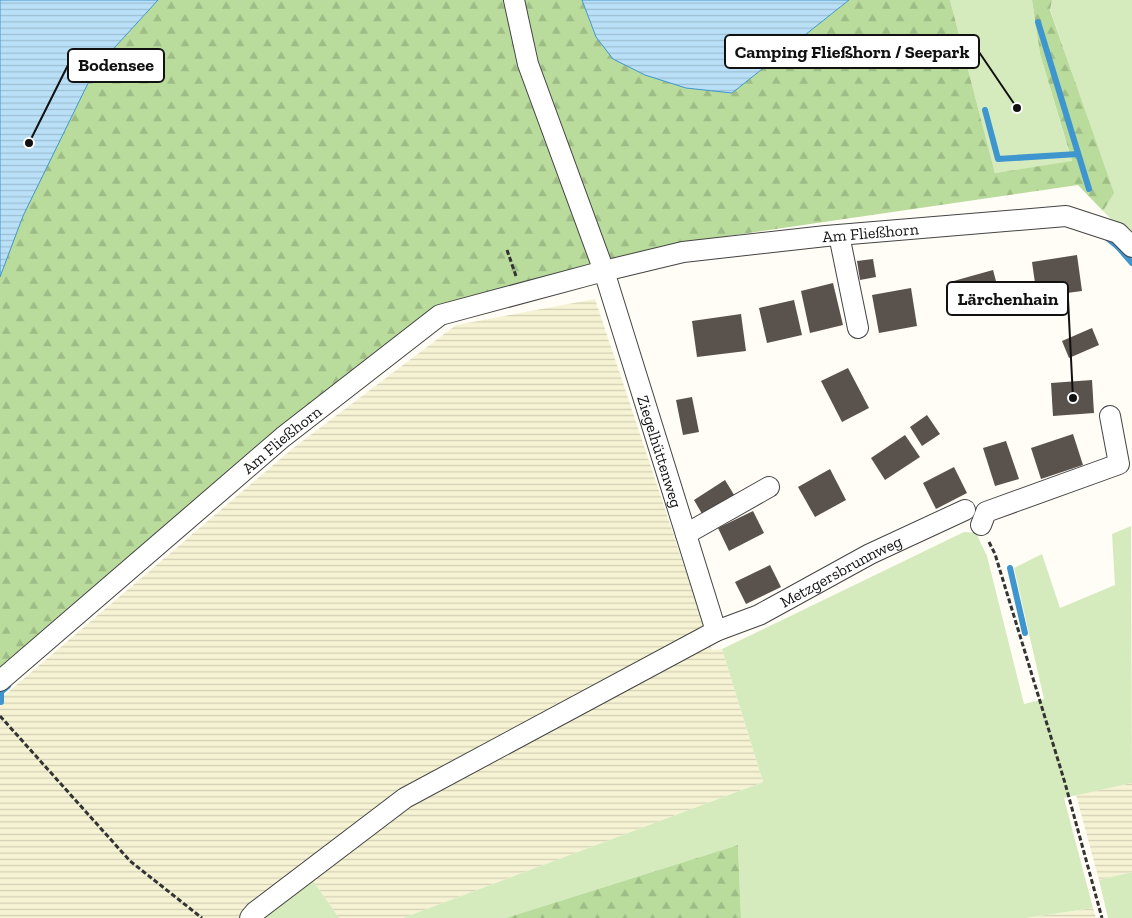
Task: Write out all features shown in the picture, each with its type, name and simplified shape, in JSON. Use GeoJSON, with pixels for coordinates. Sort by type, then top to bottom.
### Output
{"type":"FeatureCollection","features":[{"type":"Feature","properties":{"kind":"street"},"geometry":{"type":"LineString","coordinates":[[514,0],[528,64],[604,271]]}},
{"type":"Feature","properties":{"kind":"street","name":"Am Fließhorn"},"geometry":{"type":"LineString","coordinates":[[0,681],[283,438],[440,315],[683,252],[839,235],[1066,216],[1118,233],[1132,247]]}},
{"type":"Feature","properties":{"kind":"street"},"geometry":{"type":"LineString","coordinates":[[839,235],[858,328]]}},
{"type":"Feature","properties":{"kind":"street","name":"Ziegelhüttenweg"},"geometry":{"type":"LineString","coordinates":[[604,271],[716,631]]}},
{"type":"Feature","properties":{"kind":"street"},"geometry":{"type":"LineString","coordinates":[[981,525],[986,512],[1119,464],[1110,416]]}},
{"type":"Feature","properties":{"kind":"street"},"geometry":{"type":"LineString","coordinates":[[686,534],[769,487]]}},
{"type":"Feature","properties":{"kind":"street","name":"Metzgersbrunnweg"},"geometry":{"type":"LineString","coordinates":[[250,918],[255,912],[405,798],[716,631],[759,615],[870,554],[965,510]]}},
{"type":"Feature","properties":{"kind":"path"},"geometry":{"type":"LineString","coordinates":[[507,250],[521,293]]}},
{"type":"Feature","properties":{"kind":"path"},"geometry":{"type":"LineString","coordinates":[[981,525],[995,554],[1065,783],[1102,918]]}},
{"type":"Feature","properties":{"kind":"path"},"geometry":{"type":"LineString","coordinates":[[0,716],[130,861],[202,918]]}},
{"type":"Feature","properties":{"kind":"shaded area"},"geometry":{"type":"Polygon","coordinates":[[[595,299],[712,650],[722,649],[763,782],[403,918],[339,918],[312,879],[259,918],[0,918],[0,699],[292,449],[456,325],[595,299]]]}},
{"type":"Feature","properties":{"kind":"shaded area"},"geometry":{"type":"Polygon","coordinates":[[[1132,783],[1132,872],[1099,880],[1076,795],[1132,783]]]}},
{"type":"Feature","properties":{"kind":"shaded area"},"geometry":{"type":"Polygon","coordinates":[[[1093,908],[1096,918],[1026,918],[1093,908]]]}},
{"type":"Feature","properties":{"kind":"green space"},"geometry":{"type":"Polygon","coordinates":[[[158,0],[582,0],[596,37],[732,93],[849,0],[950,0],[995,173],[1072,161],[1040,54],[1032,0],[1052,0],[1050,10],[1114,193],[1103,211],[1078,185],[701,240],[619,257],[434,311],[280,430],[0,667],[0,277],[22,216],[95,69],[158,0]]]}},
{"type":"Feature","properties":{"kind":"green space"},"geometry":{"type":"Polygon","coordinates":[[[950,0],[1032,0],[1040,54],[1072,162],[995,173],[950,0]]]}},
{"type":"Feature","properties":{"kind":"green space"},"geometry":{"type":"Polygon","coordinates":[[[1052,0],[1132,0],[1132,240],[1103,211],[1113,193],[1050,9],[1052,0]]]}},
{"type":"Feature","properties":{"kind":"green space"},"geometry":{"type":"Polygon","coordinates":[[[1131,526],[1132,783],[1064,798],[1093,908],[1026,918],[741,918],[738,845],[506,918],[403,918],[763,782],[722,649],[964,532],[976,533],[987,556],[1024,704],[1044,699],[1014,568],[1042,554],[1060,608],[1115,585],[1112,534],[1131,526]]]}},
{"type":"Feature","properties":{"kind":"green space"},"geometry":{"type":"Polygon","coordinates":[[[738,845],[741,918],[506,918],[738,845]]]}},
{"type":"Feature","properties":{"kind":"green space"},"geometry":{"type":"Polygon","coordinates":[[[1132,872],[1132,918],[1108,918],[1099,880],[1132,872]]]}},
{"type":"Feature","properties":{"kind":"green space"},"geometry":{"type":"Polygon","coordinates":[[[312,879],[339,918],[259,918],[312,879]]]}},
{"type":"Feature","properties":{"kind":"water"},"geometry":{"type":"Polygon","coordinates":[[[0,0],[158,0],[95,69],[23,216],[0,277],[0,0]]]}},
{"type":"Feature","properties":{"kind":"water"},"geometry":{"type":"Polygon","coordinates":[[[582,0],[849,0],[732,93],[686,88],[645,75],[613,59],[596,37],[582,0]]]}},
{"type":"Feature","properties":{"kind":"building"},"geometry":{"type":"Polygon","coordinates":[[[1077,255],[1082,291],[1037,297],[1032,262],[1077,255]]]}},
{"type":"Feature","properties":{"kind":"building"},"geometry":{"type":"Polygon","coordinates":[[[873,259],[876,277],[860,280],[857,261],[873,259]]]}},
{"type":"Feature","properties":{"kind":"building"},"geometry":{"type":"Polygon","coordinates":[[[993,270],[1000,296],[957,308],[950,282],[993,270]]]}},
{"type":"Feature","properties":{"kind":"building"},"geometry":{"type":"Polygon","coordinates":[[[833,283],[843,325],[810,333],[801,291],[833,283]]]}},
{"type":"Feature","properties":{"kind":"building"},"geometry":{"type":"Polygon","coordinates":[[[911,288],[917,326],[879,333],[872,295],[911,288]]]}},
{"type":"Feature","properties":{"kind":"building"},"geometry":{"type":"Polygon","coordinates":[[[794,300],[802,335],[767,343],[759,308],[794,300]]]}},
{"type":"Feature","properties":{"kind":"building"},"geometry":{"type":"Polygon","coordinates":[[[741,314],[746,351],[697,357],[692,321],[741,314]]]}},
{"type":"Feature","properties":{"kind":"building"},"geometry":{"type":"Polygon","coordinates":[[[1092,328],[1099,345],[1069,358],[1062,341],[1092,328]]]}},
{"type":"Feature","properties":{"kind":"building"},"geometry":{"type":"Polygon","coordinates":[[[848,368],[869,408],[842,422],[821,381],[848,368]]]}},
{"type":"Feature","properties":{"kind":"building"},"geometry":{"type":"Polygon","coordinates":[[[1092,380],[1094,413],[1053,416],[1051,383],[1092,380]]]}},
{"type":"Feature","properties":{"kind":"building"},"geometry":{"type":"Polygon","coordinates":[[[692,397],[699,432],[683,435],[676,400],[692,397]]]}},
{"type":"Feature","properties":{"kind":"building"},"geometry":{"type":"Polygon","coordinates":[[[927,415],[940,434],[922,446],[910,427],[927,415]]]}},
{"type":"Feature","properties":{"kind":"building"},"geometry":{"type":"Polygon","coordinates":[[[1073,434],[1083,465],[1041,479],[1031,448],[1073,434]]]}},
{"type":"Feature","properties":{"kind":"building"},"geometry":{"type":"Polygon","coordinates":[[[905,435],[920,457],[885,480],[871,458],[905,435]]]}},
{"type":"Feature","properties":{"kind":"building"},"geometry":{"type":"Polygon","coordinates":[[[1006,441],[1019,479],[995,486],[983,448],[1006,441]]]}},
{"type":"Feature","properties":{"kind":"building"},"geometry":{"type":"Polygon","coordinates":[[[954,467],[967,493],[936,509],[923,483],[954,467]]]}},
{"type":"Feature","properties":{"kind":"building"},"geometry":{"type":"Polygon","coordinates":[[[830,469],[846,500],[815,517],[798,487],[830,469]]]}},
{"type":"Feature","properties":{"kind":"building"},"geometry":{"type":"Polygon","coordinates":[[[725,480],[736,498],[705,519],[694,500],[725,480]]]}},
{"type":"Feature","properties":{"kind":"building"},"geometry":{"type":"Polygon","coordinates":[[[753,511],[764,533],[729,551],[718,528],[753,511]]]}},
{"type":"Feature","properties":{"kind":"building"},"geometry":{"type":"Polygon","coordinates":[[[770,565],[781,587],[746,604],[735,582],[770,565]]]}},
{"type":"Feature","properties":{"kind":"waterway"},"geometry":{"type":"LineString","coordinates":[[1038,22],[1089,189]]}},
{"type":"Feature","properties":{"kind":"waterway"},"geometry":{"type":"LineString","coordinates":[[985,110],[998,159],[1078,154]]}},
{"type":"Feature","properties":{"kind":"waterway"},"geometry":{"type":"LineString","coordinates":[[1106,237],[1132,263]]}},
{"type":"Feature","properties":{"kind":"waterway"},"geometry":{"type":"LineString","coordinates":[[1010,568],[1025,633]]}},
{"type":"Feature","properties":{"kind":"waterway"},"geometry":{"type":"LineString","coordinates":[[1,702],[1,692],[8,686]]}},
{"type":"Feature","properties":{"kind":"place","name":"Camping Fließhorn / Seepark"},"geometry":{"type":"Point","coordinates":[1017,108]}},
{"type":"Feature","properties":{"kind":"place","name":"Bodensee"},"geometry":{"type":"Point","coordinates":[29,143]}},
{"type":"Feature","properties":{"kind":"place","name":"Lärchenhain"},"geometry":{"type":"Point","coordinates":[1073,398]}}]}
